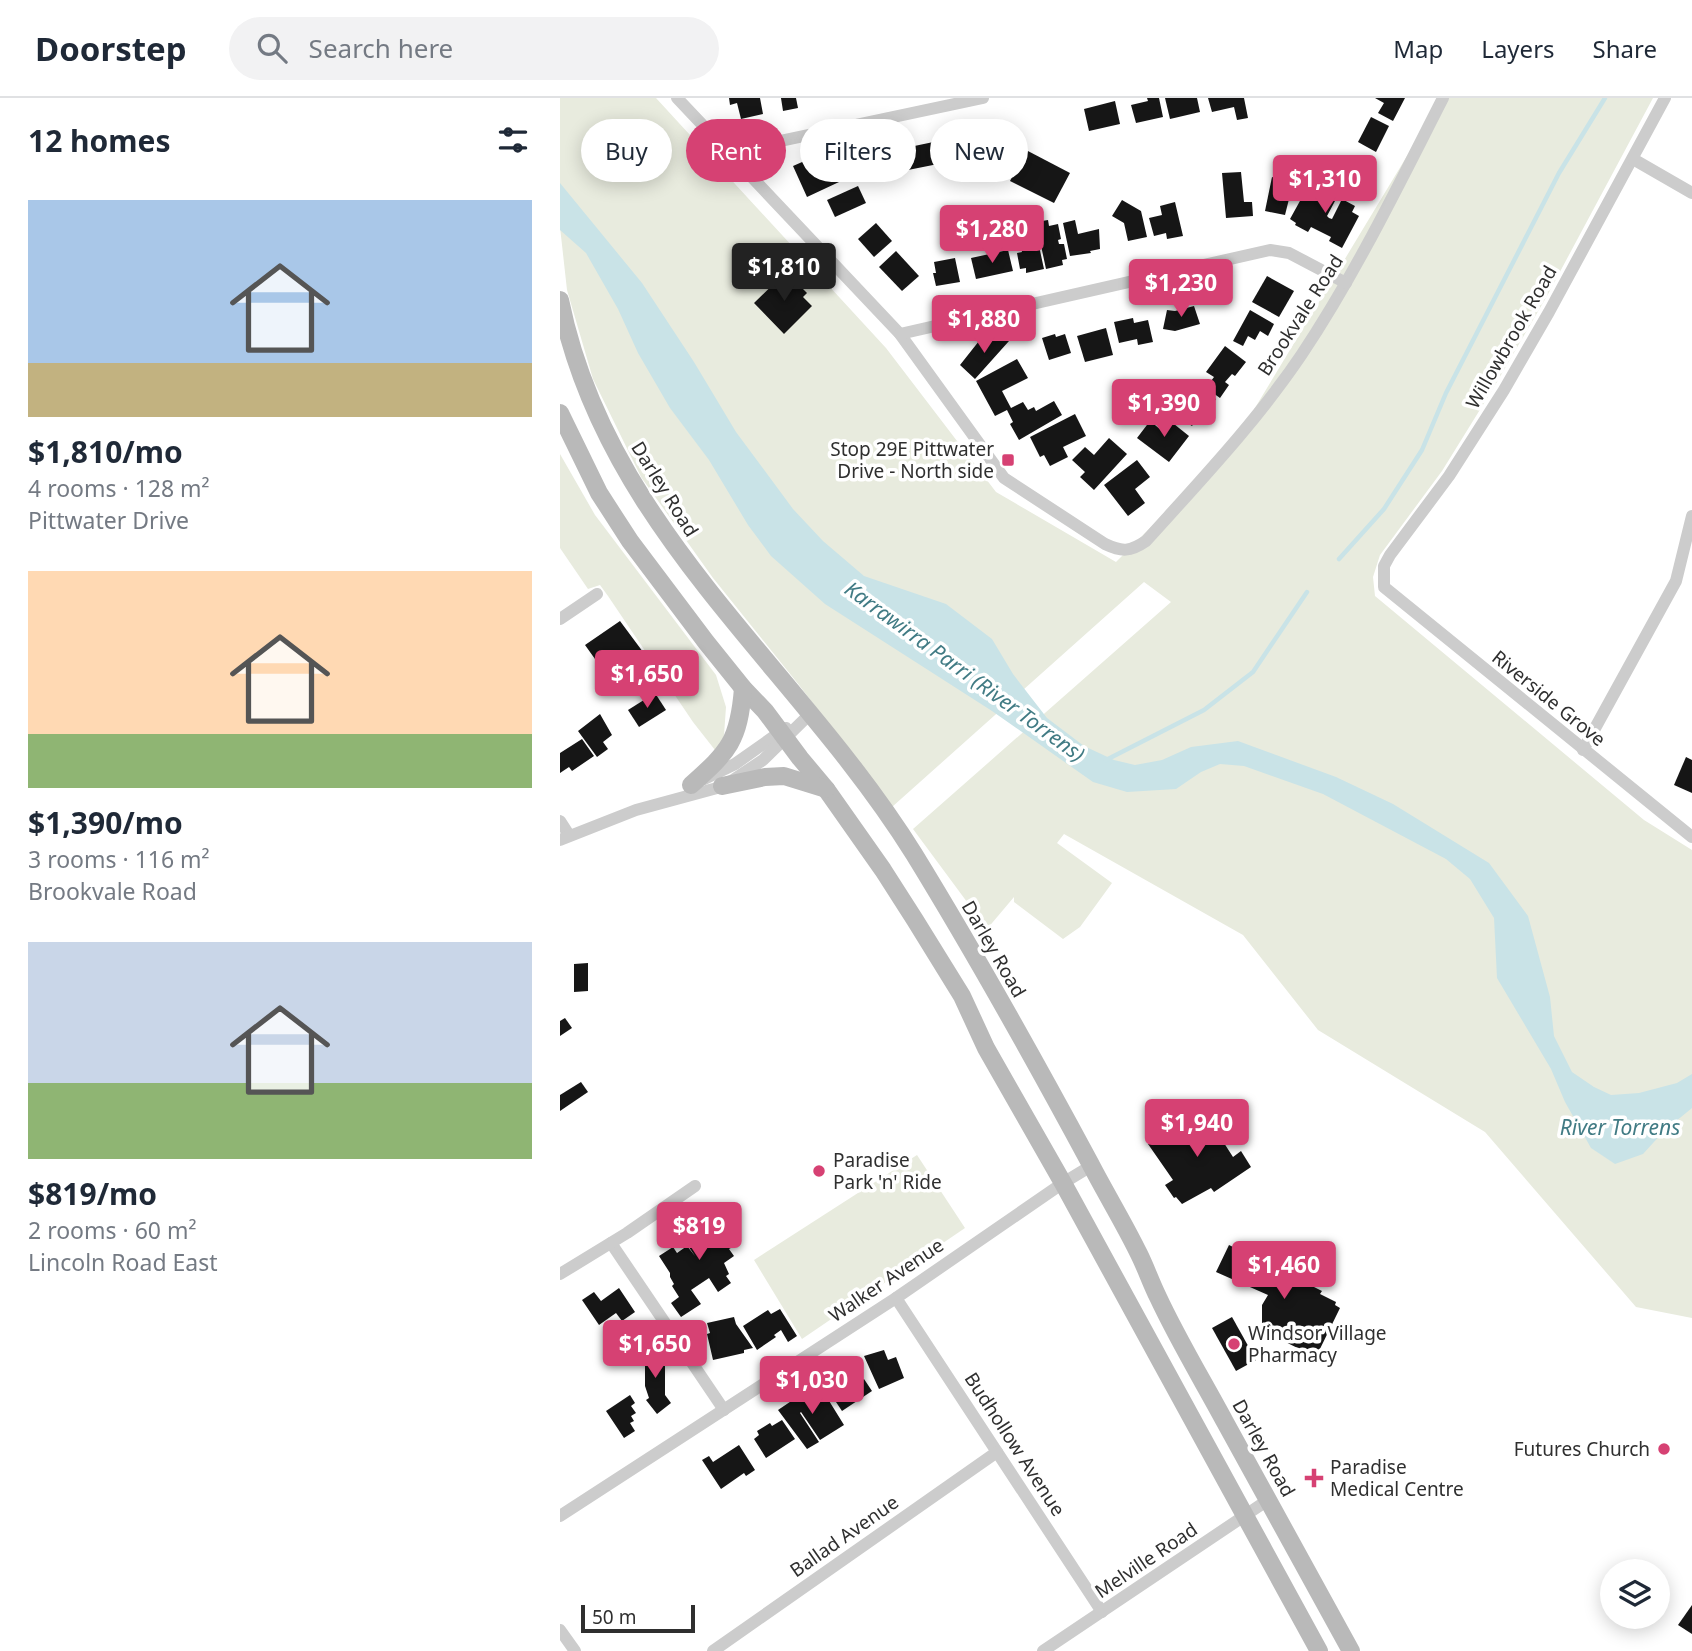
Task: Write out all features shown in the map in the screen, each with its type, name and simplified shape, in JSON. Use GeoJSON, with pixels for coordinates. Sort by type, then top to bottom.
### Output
{"type":"FeatureCollection","features":[{"type":"Feature","properties":{"kind":"main road","name":"Darley Road"},"geometry":{"type":"LineString","coordinates":[[560,300],[571,346],[591,401],[625,471],[700,581],[811,713],[881,804],[912,851],[967,941],[1048,1084],[1139,1254],[1163,1307],[1351,1651]]}},
{"type":"Feature","properties":{"kind":"main road"},"geometry":{"type":"LineString","coordinates":[[560,412],[599,493],[630,541],[743,688],[765,711],[826,789],[883,870],[962,996],[986,1048],[1063,1183],[1319,1651]]}},
{"type":"Feature","properties":{"kind":"main road"},"geometry":{"type":"LineString","coordinates":[[691,785],[728,750],[739,716],[743,688]]}},
{"type":"Feature","properties":{"kind":"main road"},"geometry":{"type":"LineString","coordinates":[[722,786],[784,776],[826,789]]}},
{"type":"Feature","properties":{"kind":"street"},"geometry":{"type":"LineString","coordinates":[[677,98],[697,119]]}},
{"type":"Feature","properties":{"kind":"street"},"geometry":{"type":"LineString","coordinates":[[786,140],[983,98]]}},
{"type":"Feature","properties":{"kind":"street","name":"Brookvale Road"},"geometry":{"type":"LineString","coordinates":[[900,334],[1004,478],[1105,544],[1120,551],[1133,550],[1146,541],[1232,446],[1301,355],[1346,283],[1443,98]]}},
{"type":"Feature","properties":{"kind":"street","name":"Willowbrook Road"},"geometry":{"type":"LineString","coordinates":[[1384,587],[1384,566],[1390,555],[1449,476],[1504,390],[1665,98]]}},
{"type":"Feature","properties":{"kind":"street"},"geometry":{"type":"LineString","coordinates":[[1633,159],[1692,193]]}},
{"type":"Feature","properties":{"kind":"street"},"geometry":{"type":"LineString","coordinates":[[757,182],[900,334],[1270,250],[1289,253],[1346,283]]}},
{"type":"Feature","properties":{"kind":"street"},"geometry":{"type":"LineString","coordinates":[[1583,750],[1676,581],[1692,516]]}},
{"type":"Feature","properties":{"kind":"street","name":"Riverside Grove"},"geometry":{"type":"LineString","coordinates":[[1384,587],[1692,836]]}},
{"type":"Feature","properties":{"kind":"street"},"geometry":{"type":"LineString","coordinates":[[560,619],[597,594]]}},
{"type":"Feature","properties":{"kind":"street"},"geometry":{"type":"LineString","coordinates":[[560,821],[565,837],[640,809],[735,764],[783,735],[811,713]]}},
{"type":"Feature","properties":{"kind":"street"},"geometry":{"type":"LineString","coordinates":[[640,809],[722,786],[750,770],[783,735]]}},
{"type":"Feature","properties":{"kind":"street","name":"Walker Avenue"},"geometry":{"type":"LineString","coordinates":[[560,1516],[1091,1166]]}},
{"type":"Feature","properties":{"kind":"street"},"geometry":{"type":"LineString","coordinates":[[560,1274],[695,1186]]}},
{"type":"Feature","properties":{"kind":"street"},"geometry":{"type":"LineString","coordinates":[[611,1243],[724,1410]]}},
{"type":"Feature","properties":{"kind":"street","name":"Budhollow Avenue"},"geometry":{"type":"LineString","coordinates":[[896,1297],[1102,1612]]}},
{"type":"Feature","properties":{"kind":"street","name":"Ballad Avenue"},"geometry":{"type":"LineString","coordinates":[[713,1651],[996,1452]]}},
{"type":"Feature","properties":{"kind":"street","name":"Melville Road"},"geometry":{"type":"LineString","coordinates":[[1043,1651],[1268,1500]]}},
{"type":"Feature","properties":{"kind":"street"},"geometry":{"type":"LineString","coordinates":[[560,1630],[575,1651]]}},
{"type":"Feature","properties":{"kind":"shaded area"},"geometry":{"type":"Polygon","coordinates":[[[560,98],[656,98],[686,131],[686,182],[733,182],[886,348],[996,492],[1116,562],[1232,446],[1442,98],[1653,98],[1547,296],[1494,387],[1442,471],[1380,555],[1373,577],[1375,596],[1644,820],[1692,850],[1692,1318],[1636,1307],[1485,1132],[1318,1030],[1243,935],[1064,834],[1057,843],[1112,883],[1080,927],[1063,939],[1014,902],[1014,897],[987,929],[913,829],[1171,602],[1144,582],[892,807],[713,578],[641,477],[593,379],[567,290],[560,227],[560,98]]]}},
{"type":"Feature","properties":{"kind":"shaded area"},"geometry":{"type":"Polygon","coordinates":[[[560,454],[595,515],[716,675],[726,707],[724,735],[715,750],[600,585],[588,589],[560,548],[560,454]]]}},
{"type":"Feature","properties":{"kind":"shaded area"},"geometry":{"type":"Polygon","coordinates":[[[917,1155],[965,1228],[802,1339],[754,1260],[917,1155]]]}},
{"type":"Feature","properties":{"kind":"water","name":"River Torrens"},"geometry":{"type":"Polygon","coordinates":[[[560,183],[642,283],[736,432],[793,509],[823,541],[864,576],[946,604],[992,639],[1013,674],[1047,718],[1084,746],[1114,760],[1135,765],[1162,760],[1191,747],[1238,741],[1336,777],[1393,804],[1489,863],[1528,916],[1550,997],[1554,1036],[1572,1072],[1611,1095],[1639,1093],[1677,1083],[1692,1074],[1692,1108],[1664,1131],[1643,1154],[1615,1164],[1591,1148],[1565,1102],[1551,1069],[1497,978],[1494,918],[1470,879],[1446,859],[1323,794],[1244,766],[1220,764],[1201,772],[1176,789],[1127,792],[1093,782],[992,711],[825,604],[771,556],[748,525],[709,460],[670,408],[586,253],[560,230],[560,183]]]}},
{"type":"Feature","properties":{"kind":"building"},"geometry":{"type":"Polygon","coordinates":[[[729,98],[760,98],[763,114],[741,119],[737,103],[730,105],[729,98]]]}},
{"type":"Feature","properties":{"kind":"building"},"geometry":{"type":"Polygon","coordinates":[[[781,98],[796,98],[798,108],[783,111],[781,98]]]}},
{"type":"Feature","properties":{"kind":"building"},"geometry":{"type":"Polygon","coordinates":[[[1147,98],[1159,98],[1163,117],[1136,123],[1131,105],[1148,101],[1147,98]]]}},
{"type":"Feature","properties":{"kind":"building"},"geometry":{"type":"Polygon","coordinates":[[[1165,98],[1197,98],[1200,112],[1170,119],[1165,98]]]}},
{"type":"Feature","properties":{"kind":"building"},"geometry":{"type":"Polygon","coordinates":[[[1208,98],[1244,98],[1248,118],[1237,120],[1234,107],[1212,112],[1208,98]]]}},
{"type":"Feature","properties":{"kind":"building"},"geometry":{"type":"Polygon","coordinates":[[[1375,98],[1405,98],[1393,121],[1378,113],[1384,103],[1375,98]]]}},
{"type":"Feature","properties":{"kind":"building"},"geometry":{"type":"Polygon","coordinates":[[[1115,101],[1120,124],[1089,131],[1084,109],[1115,101]]]}},
{"type":"Feature","properties":{"kind":"building"},"geometry":{"type":"Polygon","coordinates":[[[1371,117],[1389,126],[1376,152],[1358,142],[1371,117]]]}},
{"type":"Feature","properties":{"kind":"building"},"geometry":{"type":"Polygon","coordinates":[[[930,143],[930,166],[916,168],[916,146],[930,143]]]}},
{"type":"Feature","properties":{"kind":"building"},"geometry":{"type":"Polygon","coordinates":[[[1028,151],[1070,173],[1054,203],[1012,182],[1028,182],[1028,151]]]}},
{"type":"Feature","properties":{"kind":"building"},"geometry":{"type":"Polygon","coordinates":[[[1346,158],[1366,168],[1356,190],[1354,188],[1350,195],[1344,192],[1342,195],[1318,183],[1329,163],[1340,169],[1346,158]]]}},
{"type":"Feature","properties":{"kind":"building"},"geometry":{"type":"Polygon","coordinates":[[[800,163],[800,182],[793,166],[800,163]]]}},
{"type":"Feature","properties":{"kind":"building"},"geometry":{"type":"Polygon","coordinates":[[[1241,172],[1244,202],[1252,202],[1253,216],[1226,218],[1222,173],[1241,172]]]}},
{"type":"Feature","properties":{"kind":"building"},"geometry":{"type":"Polygon","coordinates":[[[1272,177],[1293,183],[1285,215],[1265,211],[1272,177]]]}},
{"type":"Feature","properties":{"kind":"building"},"geometry":{"type":"Polygon","coordinates":[[[1311,181],[1328,190],[1325,196],[1335,201],[1327,216],[1329,218],[1332,219],[1342,199],[1355,206],[1352,212],[1359,216],[1342,248],[1329,241],[1331,237],[1311,227],[1308,232],[1290,219],[1311,181]]]}},
{"type":"Feature","properties":{"kind":"building"},"geometry":{"type":"Polygon","coordinates":[[[800,182],[839,182],[807,197],[800,182]]]}},
{"type":"Feature","properties":{"kind":"building"},"geometry":{"type":"Polygon","coordinates":[[[858,186],[866,203],[835,217],[827,200],[858,186]]]}},
{"type":"Feature","properties":{"kind":"building"},"geometry":{"type":"Polygon","coordinates":[[[1122,200],[1141,211],[1147,237],[1128,241],[1124,223],[1112,216],[1122,200]]]}},
{"type":"Feature","properties":{"kind":"building"},"geometry":{"type":"Polygon","coordinates":[[[1175,202],[1183,236],[1167,239],[1166,233],[1154,236],[1149,218],[1162,215],[1160,206],[1175,202]]]}},
{"type":"Feature","properties":{"kind":"building"},"geometry":{"type":"Polygon","coordinates":[[[1048,220],[1049,226],[1058,224],[1061,239],[1058,240],[1059,244],[1064,244],[1067,259],[1062,260],[1063,265],[1046,269],[1036,222],[1048,220]]]}},
{"type":"Feature","properties":{"kind":"building"},"geometry":{"type":"Polygon","coordinates":[[[1075,220],[1078,234],[1099,229],[1100,249],[1070,256],[1063,223],[1075,220]]]}},
{"type":"Feature","properties":{"kind":"building"},"geometry":{"type":"Polygon","coordinates":[[[876,223],[892,241],[874,257],[858,239],[876,223]]]}},
{"type":"Feature","properties":{"kind":"building"},"geometry":{"type":"Polygon","coordinates":[[[1034,223],[1044,269],[1026,273],[1026,268],[1020,269],[1017,253],[1022,252],[1021,248],[1018,249],[1015,234],[1024,232],[1022,225],[1034,223]]]}},
{"type":"Feature","properties":{"kind":"building"},"geometry":{"type":"Polygon","coordinates":[[[1008,250],[1013,271],[976,279],[971,258],[1008,250]]]}},
{"type":"Feature","properties":{"kind":"building"},"geometry":{"type":"Polygon","coordinates":[[[896,251],[919,276],[902,291],[879,267],[896,251]]]}},
{"type":"Feature","properties":{"kind":"building"},"geometry":{"type":"Polygon","coordinates":[[[955,258],[960,282],[936,286],[934,262],[955,258]]]}},
{"type":"Feature","properties":{"kind":"building"},"geometry":{"type":"Polygon","coordinates":[[[786,272],[807,293],[803,297],[812,306],[784,334],[754,303],[786,272]]]}},
{"type":"Feature","properties":{"kind":"building"},"geometry":{"type":"Polygon","coordinates":[[[1267,276],[1294,291],[1279,317],[1252,302],[1267,276]]]}},
{"type":"Feature","properties":{"kind":"building"},"geometry":{"type":"Polygon","coordinates":[[[1194,306],[1200,324],[1175,331],[1163,329],[1167,310],[1175,311],[1194,306]]]}},
{"type":"Feature","properties":{"kind":"building"},"geometry":{"type":"Polygon","coordinates":[[[1250,310],[1274,324],[1268,336],[1260,331],[1255,340],[1248,336],[1243,346],[1233,341],[1250,310]]]}},
{"type":"Feature","properties":{"kind":"building"},"geometry":{"type":"Polygon","coordinates":[[[1133,318],[1134,323],[1148,320],[1153,342],[1138,345],[1137,339],[1119,343],[1114,322],[1133,318]]]}},
{"type":"Feature","properties":{"kind":"building"},"geometry":{"type":"Polygon","coordinates":[[[1106,328],[1113,355],[1085,362],[1077,336],[1106,328]]]}},
{"type":"Feature","properties":{"kind":"building"},"geometry":{"type":"Polygon","coordinates":[[[998,331],[1009,341],[975,379],[960,365],[979,341],[984,346],[998,331]]]}},
{"type":"Feature","properties":{"kind":"building"},"geometry":{"type":"Polygon","coordinates":[[[1055,334],[1056,337],[1065,334],[1071,353],[1049,360],[1042,338],[1055,334]]]}},
{"type":"Feature","properties":{"kind":"building"},"geometry":{"type":"Polygon","coordinates":[[[1225,346],[1246,362],[1235,376],[1232,374],[1225,382],[1229,385],[1220,398],[1206,388],[1214,377],[1206,372],[1225,346]]]}},
{"type":"Feature","properties":{"kind":"building"},"geometry":{"type":"Polygon","coordinates":[[[1017,359],[1028,378],[1002,391],[1011,408],[1023,402],[1028,410],[1034,407],[1036,411],[1054,401],[1062,415],[1019,440],[1010,424],[1013,422],[1007,410],[995,416],[976,381],[1017,359]]]}},
{"type":"Feature","properties":{"kind":"building"},"geometry":{"type":"Polygon","coordinates":[[[1186,380],[1216,399],[1206,414],[1202,411],[1192,426],[1180,418],[1190,403],[1176,394],[1186,380]]]}},
{"type":"Feature","properties":{"kind":"building"},"geometry":{"type":"Polygon","coordinates":[[[1075,414],[1086,436],[1063,447],[1068,457],[1050,466],[1044,455],[1040,457],[1030,437],[1075,414]]]}},
{"type":"Feature","properties":{"kind":"building"},"geometry":{"type":"Polygon","coordinates":[[[1169,420],[1189,436],[1169,462],[1137,438],[1150,421],[1161,430],[1169,420]]]}},
{"type":"Feature","properties":{"kind":"building"},"geometry":{"type":"Polygon","coordinates":[[[1109,438],[1127,454],[1094,490],[1080,477],[1085,472],[1072,460],[1085,447],[1094,455],[1109,438]]]}},
{"type":"Feature","properties":{"kind":"building"},"geometry":{"type":"Polygon","coordinates":[[[1137,460],[1150,477],[1135,489],[1145,503],[1128,516],[1104,485],[1137,460]]]}},
{"type":"Feature","properties":{"kind":"building"},"geometry":{"type":"Polygon","coordinates":[[[620,621],[643,652],[618,670],[610,659],[600,666],[585,645],[620,621]]]}},
{"type":"Feature","properties":{"kind":"building"},"geometry":{"type":"Polygon","coordinates":[[[655,693],[666,710],[639,727],[628,710],[655,693]]]}},
{"type":"Feature","properties":{"kind":"building"},"geometry":{"type":"Polygon","coordinates":[[[600,714],[612,735],[603,742],[608,749],[597,757],[578,731],[600,714]]]}},
{"type":"Feature","properties":{"kind":"building"},"geometry":{"type":"Polygon","coordinates":[[[582,739],[594,756],[572,771],[569,767],[560,773],[560,753],[582,739]]]}},
{"type":"Feature","properties":{"kind":"building"},"geometry":{"type":"Polygon","coordinates":[[[1686,757],[1692,760],[1692,793],[1674,785],[1686,757]]]}},
{"type":"Feature","properties":{"kind":"building"},"geometry":{"type":"Polygon","coordinates":[[[588,963],[588,991],[574,992],[574,964],[588,963]]]}},
{"type":"Feature","properties":{"kind":"building"},"geometry":{"type":"Polygon","coordinates":[[[565,1018],[572,1028],[560,1036],[560,1021],[565,1018]]]}},
{"type":"Feature","properties":{"kind":"building"},"geometry":{"type":"Polygon","coordinates":[[[581,1082],[588,1092],[560,1111],[560,1095],[581,1082]]]}},
{"type":"Feature","properties":{"kind":"building"},"geometry":{"type":"Polygon","coordinates":[[[1194,1114],[1201,1125],[1211,1119],[1233,1157],[1241,1151],[1251,1167],[1214,1192],[1211,1188],[1182,1204],[1165,1185],[1173,1180],[1148,1144],[1194,1114]]]}},
{"type":"Feature","properties":{"kind":"building"},"geometry":{"type":"Polygon","coordinates":[[[714,1212],[736,1245],[729,1249],[734,1256],[724,1263],[729,1274],[726,1276],[731,1283],[718,1292],[709,1278],[691,1290],[701,1304],[681,1317],[671,1303],[679,1297],[672,1286],[674,1284],[670,1273],[659,1256],[673,1247],[677,1253],[687,1246],[695,1256],[682,1237],[714,1212]]]}},
{"type":"Feature","properties":{"kind":"building"},"geometry":{"type":"Polygon","coordinates":[[[1229,1245],[1280,1270],[1283,1266],[1295,1272],[1292,1276],[1322,1291],[1320,1294],[1336,1302],[1335,1305],[1340,1308],[1316,1357],[1271,1335],[1272,1332],[1262,1326],[1262,1305],[1268,1295],[1216,1272],[1229,1245]]]}},
{"type":"Feature","properties":{"kind":"building"},"geometry":{"type":"Polygon","coordinates":[[[619,1288],[635,1312],[622,1321],[616,1313],[599,1325],[582,1300],[594,1292],[601,1301],[619,1288]]]}},
{"type":"Feature","properties":{"kind":"building"},"geometry":{"type":"Polygon","coordinates":[[[780,1309],[797,1336],[788,1342],[781,1330],[774,1335],[776,1337],[757,1350],[743,1326],[768,1310],[771,1314],[780,1309]]]}},
{"type":"Feature","properties":{"kind":"building"},"geometry":{"type":"Polygon","coordinates":[[[734,1317],[753,1348],[744,1350],[744,1353],[713,1360],[707,1323],[734,1317]]]}},
{"type":"Feature","properties":{"kind":"building","name":"Windsor Village Pharmacy"},"geometry":{"type":"Polygon","coordinates":[[[1232,1317],[1256,1360],[1236,1371],[1212,1328],[1232,1317]]]}},
{"type":"Feature","properties":{"kind":"building"},"geometry":{"type":"Polygon","coordinates":[[[645,1346],[657,1346],[657,1357],[665,1357],[665,1395],[671,1403],[657,1414],[646,1400],[649,1398],[645,1386],[645,1346]]]}},
{"type":"Feature","properties":{"kind":"building"},"geometry":{"type":"Polygon","coordinates":[[[884,1350],[888,1360],[896,1357],[904,1378],[879,1389],[864,1356],[884,1350]]]}},
{"type":"Feature","properties":{"kind":"building"},"geometry":{"type":"Polygon","coordinates":[[[840,1373],[847,1382],[853,1379],[856,1384],[864,1379],[872,1391],[842,1411],[826,1387],[832,1383],[830,1380],[840,1373]]]}},
{"type":"Feature","properties":{"kind":"building"},"geometry":{"type":"Polygon","coordinates":[[[818,1383],[844,1425],[820,1440],[801,1412],[819,1442],[807,1449],[778,1410],[818,1383]]]}},
{"type":"Feature","properties":{"kind":"building"},"geometry":{"type":"Polygon","coordinates":[[[630,1395],[635,1403],[631,1406],[636,1413],[631,1416],[634,1421],[630,1423],[635,1431],[624,1438],[606,1411],[630,1395]]]}},
{"type":"Feature","properties":{"kind":"building"},"geometry":{"type":"Polygon","coordinates":[[[782,1420],[795,1439],[766,1458],[754,1439],[759,1435],[757,1431],[782,1420]]]}},
{"type":"Feature","properties":{"kind":"building"},"geometry":{"type":"Polygon","coordinates":[[[739,1445],[755,1470],[746,1476],[744,1473],[721,1489],[702,1460],[709,1456],[713,1462],[739,1445]]]}},
{"type":"Feature","properties":{"kind":"building"},"geometry":{"type":"Polygon","coordinates":[[[1692,1605],[1692,1634],[1678,1625],[1692,1605]]]}},
{"type":"Feature","properties":{"kind":"waterway"},"geometry":{"type":"LineString","coordinates":[[1339,559],[1384,509],[1422,450],[1446,393],[1559,173],[1605,98]]}},
{"type":"Feature","properties":{"kind":"waterway"},"geometry":{"type":"LineString","coordinates":[[1106,760],[1204,710],[1253,672],[1307,592]]}},
{"type":"Feature","properties":{"kind":"place","name":"Stop 29E Pittwater Drive - North side"},"geometry":{"type":"Point","coordinates":[1008,460]}},
{"type":"Feature","properties":{"kind":"place","name":"Paradise Park 'n' Ride"},"geometry":{"type":"Point","coordinates":[819,1171]}},
{"type":"Feature","properties":{"kind":"place","name":"Windsor Village Pharmacy"},"geometry":{"type":"Point","coordinates":[1234,1344]}},
{"type":"Feature","properties":{"kind":"place","name":"Futures Church"},"geometry":{"type":"Point","coordinates":[1664,1449]}},
{"type":"Feature","properties":{"kind":"place","name":"Paradise Medical Centre"},"geometry":{"type":"Point","coordinates":[1314,1478]}},
{"type":"Feature","properties":{"kind":"water label","name":"Karrawirra Parri (River Torrens)"},"geometry":{"type":"Point","coordinates":[965,671]}}]}
